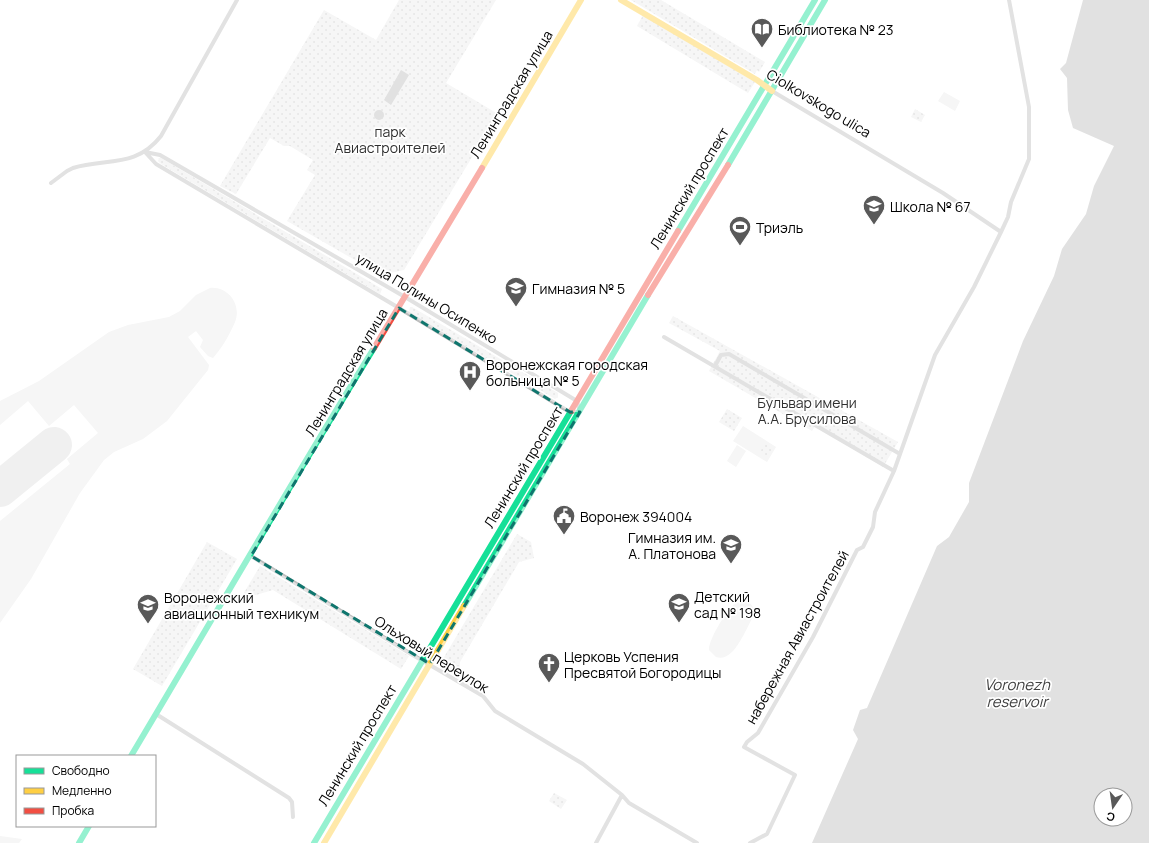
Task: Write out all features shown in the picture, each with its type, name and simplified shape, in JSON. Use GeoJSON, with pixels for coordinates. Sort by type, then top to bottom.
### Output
{"type":"FeatureCollection","features":[{"type":"Feature","properties":{"kind":"main road","name":"Ленинградская улица"},"geometry":{"type":"LineString","coordinates":[[132,755],[251,556],[294,479],[399,308],[581,0]]}},
{"type":"Feature","properties":{"kind":"main road","name":"Ciolkovskogo ulica"},"geometry":{"type":"LineString","coordinates":[[621,0],[772,91]]}},
{"type":"Feature","properties":{"kind":"main road","name":"Ленинский проспект"},"geometry":{"type":"LineString","coordinates":[[314,843],[814,0]]}},
{"type":"Feature","properties":{"kind":"main road","name":"Ленинский проспект"},"geometry":{"type":"LineString","coordinates":[[324,843],[660,275],[772,91],[825,0]]}},
{"type":"Feature","properties":{"kind":"main road"},"geometry":{"type":"LineString","coordinates":[[79,843],[88,827]]}},
{"type":"Feature","properties":{"kind":"street"},"geometry":{"type":"LineString","coordinates":[[51,183],[73,168],[126,160],[145,152],[154,146],[237,0]]}},
{"type":"Feature","properties":{"kind":"street","name":"набережная Авиастроителей"},"geometry":{"type":"LineString","coordinates":[[750,843],[767,834],[795,775],[744,747],[747,742],[758,733],[813,637],[857,550],[863,547],[873,527],[876,512],[894,471],[935,355],[974,288],[1001,232],[1008,217],[1011,202],[1027,163],[1029,153],[1028,98],[1009,0]]}},
{"type":"Feature","properties":{"kind":"street","name":"Ciolkovskogo ulica"},"geometry":{"type":"LineString","coordinates":[[772,91],[943,193],[1001,232]]}},
{"type":"Feature","properties":{"kind":"street","name":"улица Полины Осипенко"},"geometry":{"type":"LineString","coordinates":[[145,152],[160,155],[405,297],[576,401]]}},
{"type":"Feature","properties":{"kind":"street","name":"улица Полины Осипенко"},"geometry":{"type":"LineString","coordinates":[[145,152],[156,164],[399,308],[570,412]]}},
{"type":"Feature","properties":{"kind":"street"},"geometry":{"type":"LineString","coordinates":[[664,337],[894,471]]}},
{"type":"Feature","properties":{"kind":"street"},"geometry":{"type":"LineString","coordinates":[[715,366],[721,355],[729,354],[900,454]]}},
{"type":"Feature","properties":{"kind":"street"},"geometry":{"type":"LineString","coordinates":[[570,412],[580,412],[576,401]]}},
{"type":"Feature","properties":{"kind":"street","name":"Ольховый переулок"},"geometry":{"type":"LineString","coordinates":[[251,556],[484,696],[495,711],[583,764],[622,795],[628,803],[697,843]]}},
{"type":"Feature","properties":{"kind":"street"},"geometry":{"type":"LineString","coordinates":[[156,714],[289,798],[292,802],[293,817]]}},
{"type":"Feature","properties":{"kind":"street"},"geometry":{"type":"LineString","coordinates":[[596,843],[622,795]]}},
{"type":"Feature","properties":{"kind":"highlighted area"},"geometry":{"type":"Polygon","coordinates":[[[399,308],[570,412],[580,412],[430,664],[251,556],[399,308]]]}},
{"type":"Feature","properties":{"kind":"green space","name":"парк Авиастроителей"},"geometry":{"type":"Polygon","coordinates":[[[399,0],[496,0],[446,83],[498,114],[404,270],[381,275],[287,221],[315,175],[307,170],[313,160],[290,146],[284,146],[270,138],[236,194],[220,186],[324,10],[376,40],[399,0]]]}},
{"type":"Feature","properties":{"kind":"green space"},"geometry":{"type":"Polygon","coordinates":[[[631,0],[661,0],[765,62],[759,72],[757,70],[755,74],[631,0]]]}},
{"type":"Feature","properties":{"kind":"green space"},"geometry":{"type":"Polygon","coordinates":[[[643,15],[755,82],[748,93],[637,26],[643,15]]]}},
{"type":"Feature","properties":{"kind":"green space"},"geometry":{"type":"Polygon","coordinates":[[[944,92],[960,101],[955,111],[938,101],[944,92]]]}},
{"type":"Feature","properties":{"kind":"green space"},"geometry":{"type":"Polygon","coordinates":[[[915,109],[925,115],[921,122],[911,117],[915,109]]]}},
{"type":"Feature","properties":{"kind":"green space"},"geometry":{"type":"Polygon","coordinates":[[[159,158],[382,289],[380,294],[161,164],[158,161],[159,158]]]}},
{"type":"Feature","properties":{"kind":"green space"},"geometry":{"type":"Polygon","coordinates":[[[210,288],[217,288],[228,293],[235,303],[237,316],[220,350],[213,358],[208,356],[200,347],[203,340],[196,331],[188,337],[209,365],[208,370],[167,421],[143,439],[114,452],[104,460],[80,493],[31,579],[0,623],[0,521],[70,464],[67,459],[98,433],[74,405],[49,426],[28,401],[0,425],[0,401],[39,381],[109,332],[128,325],[169,317],[180,311],[196,295],[210,288]]]}},
{"type":"Feature","properties":{"kind":"green space"},"geometry":{"type":"Polygon","coordinates":[[[410,307],[558,393],[558,397],[555,399],[409,312],[410,307]]]}},
{"type":"Feature","properties":{"kind":"green space","name":"Бульвар имени А.А. Брусилова"},"geometry":{"type":"Polygon","coordinates":[[[673,316],[898,442],[883,467],[815,426],[812,431],[709,371],[720,351],[669,323],[673,316]]]}},
{"type":"Feature","properties":{"kind":"green space"},"geometry":{"type":"Polygon","coordinates":[[[727,409],[742,418],[734,431],[719,422],[727,409]]]}},
{"type":"Feature","properties":{"kind":"green space"},"geometry":{"type":"Polygon","coordinates":[[[743,426],[776,447],[767,462],[733,441],[743,426]]]}},
{"type":"Feature","properties":{"kind":"green space"},"geometry":{"type":"Polygon","coordinates":[[[765,443],[773,447],[768,457],[760,452],[765,443]]]}},
{"type":"Feature","properties":{"kind":"green space"},"geometry":{"type":"Polygon","coordinates":[[[737,445],[746,451],[736,467],[727,461],[737,445]]]}},
{"type":"Feature","properties":{"kind":"green space"},"geometry":{"type":"Polygon","coordinates":[[[517,534],[531,542],[534,558],[519,562],[460,662],[460,677],[440,664],[517,534]]]}},
{"type":"Feature","properties":{"kind":"green space"},"geometry":{"type":"Polygon","coordinates":[[[207,542],[237,559],[162,686],[133,669],[207,542]]]}},
{"type":"Feature","properties":{"kind":"green space"},"geometry":{"type":"Polygon","coordinates":[[[260,566],[409,656],[401,669],[273,590],[245,598],[242,596],[260,566]]]}},
{"type":"Feature","properties":{"kind":"green space"},"geometry":{"type":"Polygon","coordinates":[[[740,600],[747,601],[753,607],[753,617],[743,637],[734,650],[722,658],[716,657],[709,650],[712,638],[720,622],[731,608],[740,600]]]}},
{"type":"Feature","properties":{"kind":"green space"},"geometry":{"type":"Polygon","coordinates":[[[554,793],[567,800],[561,809],[549,801],[554,793]]]}},
{"type":"Feature","properties":{"kind":"green space"},"geometry":{"type":"Polygon","coordinates":[[[0,836],[22,839],[19,843],[0,843],[0,836]]]}},
{"type":"Feature","properties":{"kind":"water","name":"Voronezh reservoir"},"geometry":{"type":"Polygon","coordinates":[[[1083,0],[1149,0],[1149,843],[812,843],[858,739],[853,730],[860,710],[867,708],[937,546],[949,537],[969,502],[969,483],[1023,341],[1054,276],[1062,249],[1086,214],[1094,186],[1114,146],[1073,128],[1068,110],[1067,78],[1060,69],[1066,63],[1083,0]]]}},
{"type":"Feature","properties":{"kind":"water"},"geometry":{"type":"Polygon","coordinates":[[[401,70],[409,75],[391,105],[384,100],[401,70]]]}},
{"type":"Feature","properties":{"kind":"water"},"geometry":{"type":"Polygon","coordinates":[[[377,110],[381,110],[383,111],[383,119],[377,120],[374,117],[374,113],[377,110]]]}},
{"type":"Feature","properties":{"kind":"runway"},"geometry":{"type":"LineString","coordinates":[[0,489],[54,445]]}},
{"type":"Feature","properties":{"kind":"traffic: fast"},"geometry":{"type":"LineString","coordinates":[[678,231],[815,0]]}},
{"type":"Feature","properties":{"kind":"traffic: fast"},"geometry":{"type":"LineString","coordinates":[[728,165],[825,0]]}},
{"type":"Feature","properties":{"kind":"traffic: fast"},"geometry":{"type":"LineString","coordinates":[[464,606],[648,295]]}},
{"type":"Feature","properties":{"kind":"traffic: fast"},"geometry":{"type":"LineString","coordinates":[[132,755],[374,348]]}},
{"type":"Feature","properties":{"kind":"traffic: fast"},"geometry":{"type":"LineString","coordinates":[[314,843],[571,411]]}},
{"type":"Feature","properties":{"kind":"traffic: fast"},"geometry":{"type":"LineString","coordinates":[[79,843],[88,827]]}},
{"type":"Feature","properties":{"kind":"traffic: slow"},"geometry":{"type":"LineString","coordinates":[[482,168],[581,0]]}},
{"type":"Feature","properties":{"kind":"traffic: slow"},"geometry":{"type":"LineString","coordinates":[[621,0],[757,80],[772,91]]}},
{"type":"Feature","properties":{"kind":"traffic: slow"},"geometry":{"type":"LineString","coordinates":[[324,843],[464,606]]}},
{"type":"Feature","properties":{"kind":"traffic: jam"},"geometry":{"type":"LineString","coordinates":[[648,295],[728,165]]}},
{"type":"Feature","properties":{"kind":"traffic: jam"},"geometry":{"type":"LineString","coordinates":[[374,348],[482,168]]}},
{"type":"Feature","properties":{"kind":"traffic: jam"},"geometry":{"type":"LineString","coordinates":[[571,411],[678,231]]}},
{"type":"Feature","properties":{"kind":"place","name":"Библиотека № 23"},"geometry":{"type":"Point","coordinates":[762,48]}},
{"type":"Feature","properties":{"kind":"place","name":"Школа № 67"},"geometry":{"type":"Point","coordinates":[874,226]}},
{"type":"Feature","properties":{"kind":"place","name":"Триэль"},"geometry":{"type":"Point","coordinates":[740,246]}},
{"type":"Feature","properties":{"kind":"place","name":"Гимназия № 5"},"geometry":{"type":"Point","coordinates":[516,308]}},
{"type":"Feature","properties":{"kind":"place","name":"Воронежская городская больница № 5"},"geometry":{"type":"Point","coordinates":[470,392]}},
{"type":"Feature","properties":{"kind":"place","name":"Воронеж 394004"},"geometry":{"type":"Point","coordinates":[564,536]}},
{"type":"Feature","properties":{"kind":"place","name":"Гимназия им. А. Платонова"},"geometry":{"type":"Point","coordinates":[731,564]}},
{"type":"Feature","properties":{"kind":"place","name":"Воронежский авиационный техникум"},"geometry":{"type":"Point","coordinates":[148,624]}},
{"type":"Feature","properties":{"kind":"place","name":"Детский сад № 198"},"geometry":{"type":"Point","coordinates":[679,624]}},
{"type":"Feature","properties":{"kind":"place","name":"Церковь Успения Пресвятой Богородицы"},"geometry":{"type":"Point","coordinates":[549,684]}}]}
